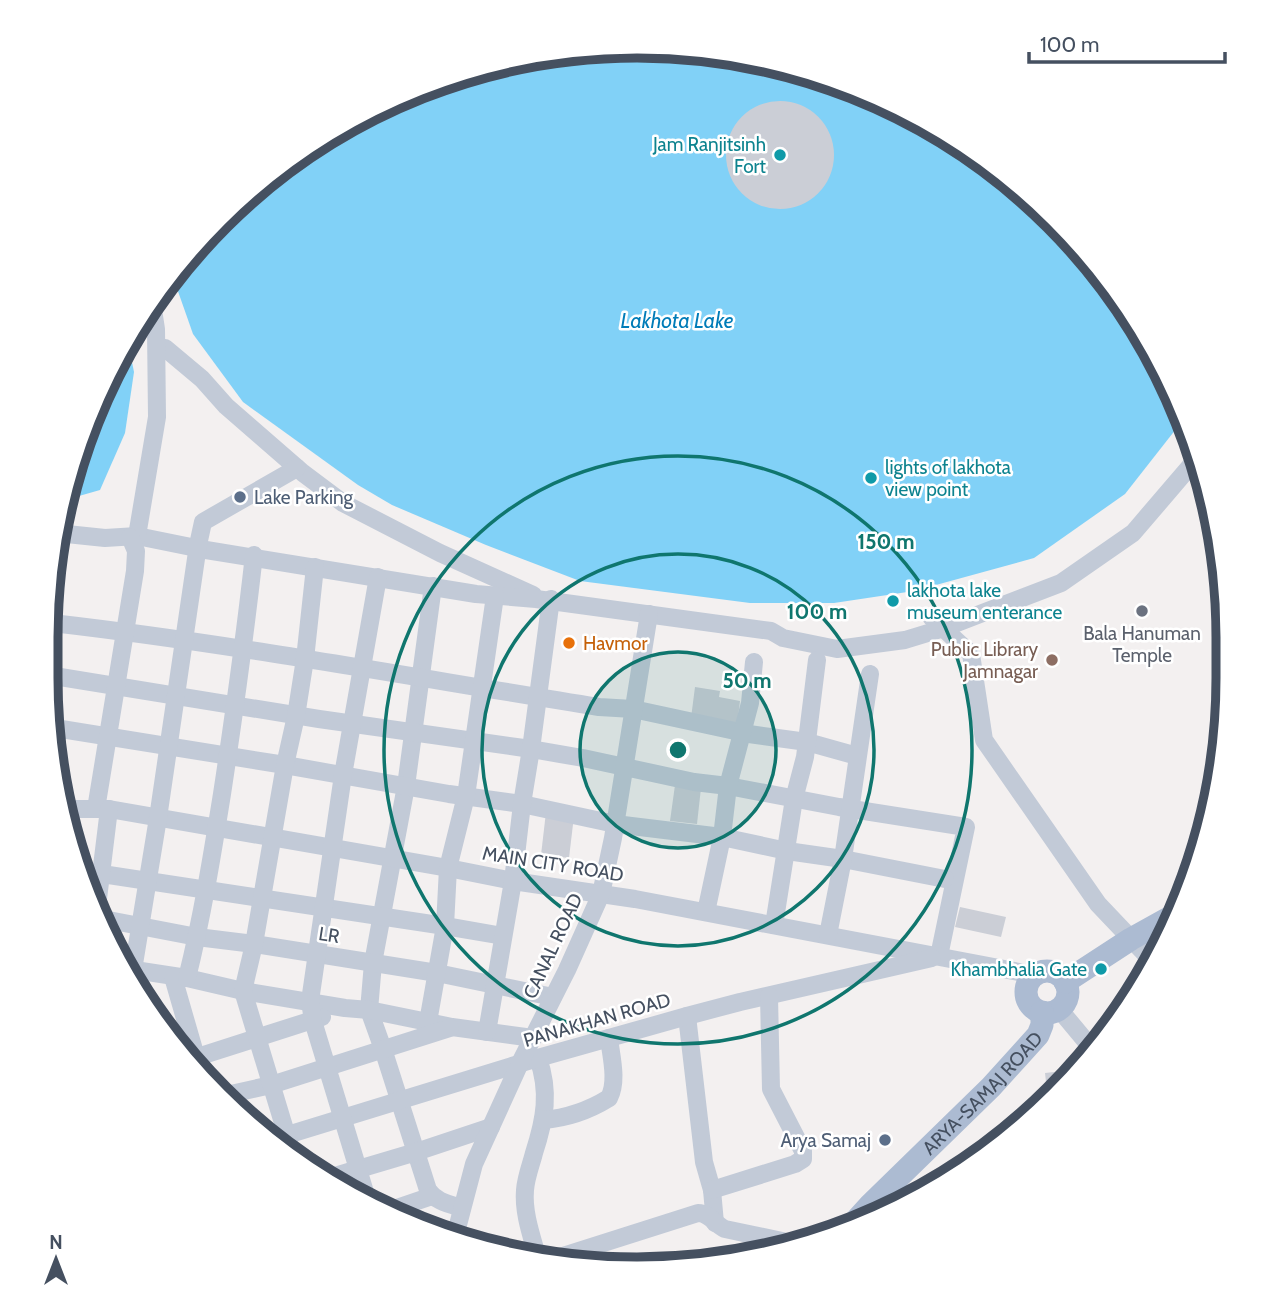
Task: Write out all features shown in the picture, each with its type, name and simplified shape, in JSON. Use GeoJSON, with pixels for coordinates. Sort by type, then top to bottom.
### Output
{"type":"FeatureCollection","features":[{"type":"Feature","properties":{"kind":"main road"},"geometry":{"type":"LineString","coordinates":[[1065,982],[1163,921]]}},
{"type":"Feature","properties":{"kind":"main road"},"geometry":{"type":"LineString","coordinates":[[1041,972],[1055,973],[1065,982],[1068,995],[1065,1002],[1051,1010],[1036,1010],[1026,993],[1027,986],[1035,975],[1041,972]]}},
{"type":"Feature","properties":{"kind":"main road","name":"ARYA-SAMAJ ROAD"},"geometry":{"type":"LineString","coordinates":[[865,1210],[991,1087],[1038,1035],[1051,1010]]}},
{"type":"Feature","properties":{"kind":"street"},"geometry":{"type":"LineString","coordinates":[[100,894],[108,737],[127,631],[136,560],[133,536],[157,417],[154,317]]}},
{"type":"Feature","properties":{"kind":"street"},"geometry":{"type":"LineString","coordinates":[[165,348],[297,468],[343,503],[440,553],[538,597],[551,600]]}},
{"type":"Feature","properties":{"kind":"street"},"geometry":{"type":"LineString","coordinates":[[67,535],[133,536],[495,596],[551,600],[771,631],[783,638],[837,649],[905,640],[937,622],[1061,583],[1133,533],[1191,466]]}},
{"type":"Feature","properties":{"kind":"street"},"geometry":{"type":"LineString","coordinates":[[132,963],[204,522],[297,468]]}},
{"type":"Feature","properties":{"kind":"street"},"geometry":{"type":"LineString","coordinates":[[193,1050],[180,977],[197,937],[236,705],[254,556]]}},
{"type":"Feature","properties":{"kind":"street"},"geometry":{"type":"LineString","coordinates":[[278,1133],[271,1085],[243,991],[296,716],[315,568]]}},
{"type":"Feature","properties":{"kind":"street"},"geometry":{"type":"LineString","coordinates":[[364,1189],[313,1021],[310,1001],[343,775],[378,578]]}},
{"type":"Feature","properties":{"kind":"street"},"geometry":{"type":"LineString","coordinates":[[433,586],[406,786],[373,963],[369,1010],[428,1190],[438,1200],[462,1208]]}},
{"type":"Feature","properties":{"kind":"street"},"geometry":{"type":"LineString","coordinates":[[428,1022],[446,926],[448,868],[466,796],[495,596]]}},
{"type":"Feature","properties":{"kind":"street"},"geometry":{"type":"LineString","coordinates":[[486,1032],[513,881],[551,600]]}},
{"type":"Feature","properties":{"kind":"street"},"geometry":{"type":"LineString","coordinates":[[649,614],[791,628]]}},
{"type":"Feature","properties":{"kind":"street","name":"CANAL ROAD"},"geometry":{"type":"LineString","coordinates":[[457,1229],[474,1164],[529,1060],[533,1038],[601,894],[649,614]]}},
{"type":"Feature","properties":{"kind":"street"},"geometry":{"type":"LineString","coordinates":[[937,622],[971,654],[984,740],[1098,904],[1146,955]]}},
{"type":"Feature","properties":{"kind":"street"},"geometry":{"type":"LineString","coordinates":[[58,624],[243,649],[599,708],[633,709],[807,743],[858,756]]}},
{"type":"Feature","properties":{"kind":"street"},"geometry":{"type":"LineString","coordinates":[[774,925],[794,799],[805,757],[817,660]]}},
{"type":"Feature","properties":{"kind":"street"},"geometry":{"type":"LineString","coordinates":[[706,912],[722,837],[728,786],[750,703],[754,662]]}},
{"type":"Feature","properties":{"kind":"street"},"geometry":{"type":"LineString","coordinates":[[828,935],[843,859],[870,674]]}},
{"type":"Feature","properties":{"kind":"street"},"geometry":{"type":"LineString","coordinates":[[58,678],[296,716],[531,749],[794,799],[966,827],[940,956]]}},
{"type":"Feature","properties":{"kind":"street"},"geometry":{"type":"LineString","coordinates":[[60,729],[522,804],[615,824],[722,837],[945,879]]}},
{"type":"Feature","properties":{"kind":"street","name":"MAIN CITY ROAD"},"geometry":{"type":"LineString","coordinates":[[73,809],[103,809],[706,912],[1035,975]]}},
{"type":"Feature","properties":{"kind":"street"},"geometry":{"type":"LineString","coordinates":[[102,874],[503,936]]}},
{"type":"Feature","properties":{"kind":"street","name":"LR"},"geometry":{"type":"LineString","coordinates":[[111,919],[197,937],[437,973],[553,997]]}},
{"type":"Feature","properties":{"kind":"street","name":"PANAKHAN ROAD"},"geometry":{"type":"LineString","coordinates":[[282,1136],[529,1060],[687,1016],[940,956]]}},
{"type":"Feature","properties":{"kind":"street"},"geometry":{"type":"LineString","coordinates":[[137,971],[243,991],[369,1010],[452,1027],[533,1038]]}},
{"type":"Feature","properties":{"kind":"street"},"geometry":{"type":"LineString","coordinates":[[712,1191],[795,1164],[803,1158],[803,1151],[771,1089],[769,996]]}},
{"type":"Feature","properties":{"kind":"street"},"geometry":{"type":"LineString","coordinates":[[202,1061],[345,1008]]}},
{"type":"Feature","properties":{"kind":"street"},"geometry":{"type":"LineString","coordinates":[[1051,1010],[1086,1044]]}},
{"type":"Feature","properties":{"kind":"street"},"geometry":{"type":"LineString","coordinates":[[687,1016],[704,1162],[712,1191],[715,1223]]}},
{"type":"Feature","properties":{"kind":"street"},"geometry":{"type":"LineString","coordinates":[[233,1094],[271,1085],[452,1027]]}},
{"type":"Feature","properties":{"kind":"street"},"geometry":{"type":"LineString","coordinates":[[544,1120],[570,1117],[609,1098],[613,1086],[613,1069],[608,1038]]}},
{"type":"Feature","properties":{"kind":"street"},"geometry":{"type":"LineString","coordinates":[[529,1060],[543,1074],[545,1087],[544,1120],[524,1191],[526,1213],[535,1248]]}},
{"type":"Feature","properties":{"kind":"street"},"geometry":{"type":"LineString","coordinates":[[339,1175],[491,1128]]}},
{"type":"Feature","properties":{"kind":"street"},"geometry":{"type":"LineString","coordinates":[[401,1207],[432,1196]]}},
{"type":"Feature","properties":{"kind":"street"},"geometry":{"type":"LineString","coordinates":[[571,1253],[698,1213],[707,1215],[725,1229],[778,1240]]}},
{"type":"Feature","properties":{"kind":"street"},"geometry":{"type":"LineString","coordinates":[[590,1247],[592,1255]]}},
{"type":"Feature","properties":{"kind":"water","name":"Lakhota Lake"},"geometry":{"type":"Polygon","coordinates":[[[599,59],[675,59],[750,69],[823,88],[893,117],[927,135],[990,177],[1047,227],[1097,284],[1139,347],[1177,427],[1125,494],[1034,558],[914,591],[834,603],[750,603],[580,581],[392,505],[358,485],[243,402],[193,334],[177,284],[227,227],[255,201],[284,177],[347,135],[415,102],[487,77],[599,59]]]}},
{"type":"Feature","properties":{"kind":"water"},"geometry":{"type":"Polygon","coordinates":[[[131,355],[134,372],[125,433],[100,490],[75,497],[102,415],[131,355]]]}},
{"type":"Feature","properties":{"kind":"building","name":"Jam Ranjitsinh Fort"},"geometry":{"type":"Polygon","coordinates":[[[780,101],[800,106],[818,117],[829,135],[834,155],[829,175],[818,193],[800,204],[780,209],[760,204],[742,193],[731,175],[726,155],[731,135],[742,117],[760,106],[780,101]]]}},
{"type":"Feature","properties":{"kind":"building"},"geometry":{"type":"Polygon","coordinates":[[[695,687],[720,691],[719,697],[740,701],[737,725],[691,718],[695,687]]]}},
{"type":"Feature","properties":{"kind":"building"},"geometry":{"type":"Polygon","coordinates":[[[675,785],[701,788],[697,824],[670,821],[675,785]]]}},
{"type":"Feature","properties":{"kind":"building"},"geometry":{"type":"Polygon","coordinates":[[[546,812],[574,816],[569,858],[541,855],[546,812]]]}},
{"type":"Feature","properties":{"kind":"building"},"geometry":{"type":"Polygon","coordinates":[[[960,907],[1006,917],[1001,937],[955,927],[960,907]]]}},
{"type":"Feature","properties":{"kind":"building"},"geometry":{"type":"Polygon","coordinates":[[[1063,1071],[1047,1088],[1045,1073],[1063,1071]]]}},
{"type":"Feature","properties":{"kind":"place","name":"Jam Ranjitsinh Fort"},"geometry":{"type":"Point","coordinates":[780,155]}},
{"type":"Feature","properties":{"kind":"place","name":"lights of lakhota view point"},"geometry":{"type":"Point","coordinates":[871,478]}},
{"type":"Feature","properties":{"kind":"place","name":"Lake Parking"},"geometry":{"type":"Point","coordinates":[240,497]}},
{"type":"Feature","properties":{"kind":"place","name":"lakhota lake museum enterance"},"geometry":{"type":"Point","coordinates":[893,601]}},
{"type":"Feature","properties":{"kind":"place","name":"Bala Hanuman Temple"},"geometry":{"type":"Point","coordinates":[1142,611]}},
{"type":"Feature","properties":{"kind":"place","name":"Havmor"},"geometry":{"type":"Point","coordinates":[569,643]}},
{"type":"Feature","properties":{"kind":"place","name":"Public Library Jamnagar"},"geometry":{"type":"Point","coordinates":[1052,660]}},
{"type":"Feature","properties":{"kind":"place","name":"Khambhalia Gate"},"geometry":{"type":"Point","coordinates":[1101,969]}},
{"type":"Feature","properties":{"kind":"place","name":"Arya Samaj"},"geometry":{"type":"Point","coordinates":[885,1140]}}]}
